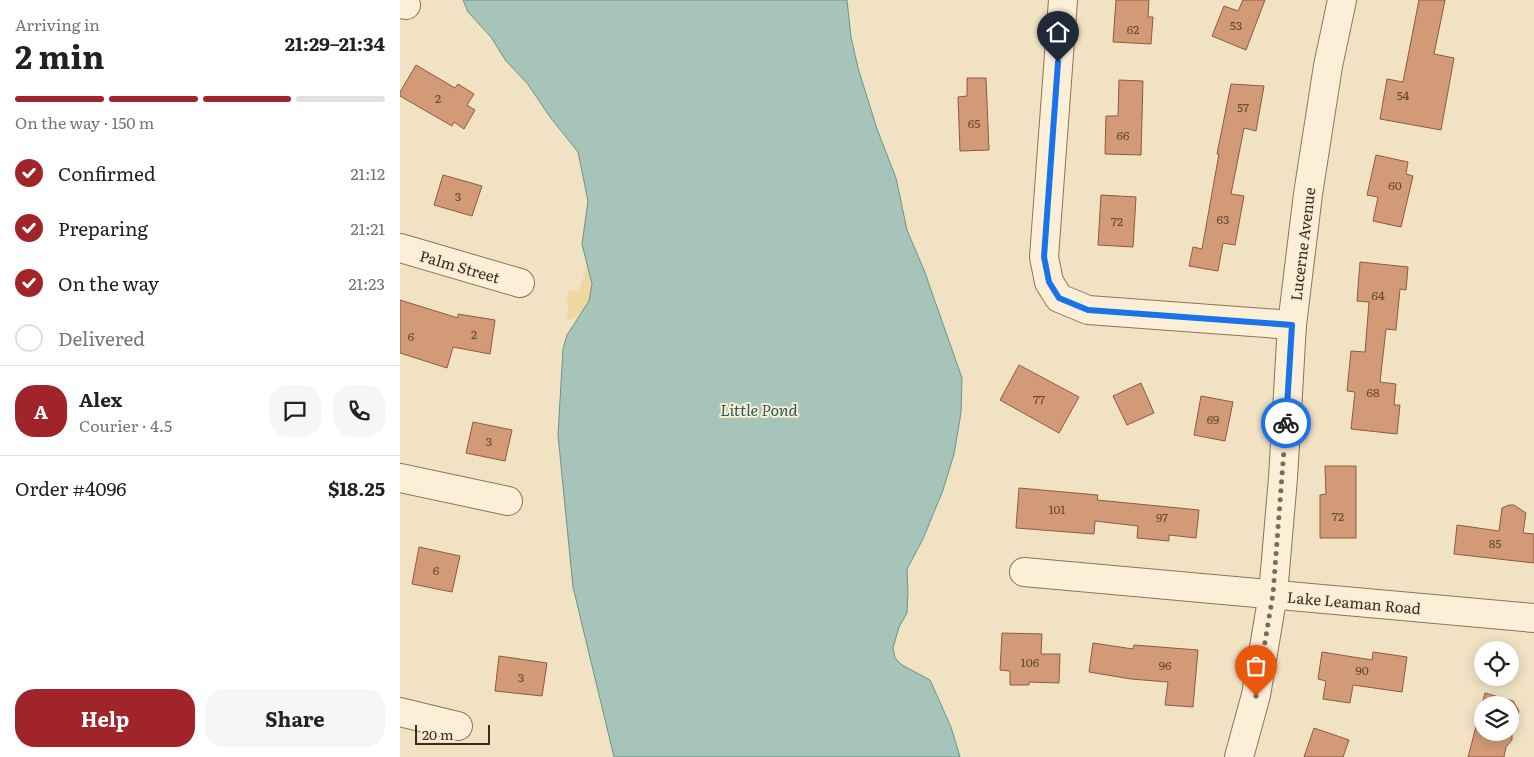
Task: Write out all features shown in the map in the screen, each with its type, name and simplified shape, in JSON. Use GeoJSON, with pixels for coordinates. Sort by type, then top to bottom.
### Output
{"type":"FeatureCollection","features":[{"type":"Feature","properties":{"kind":"street"},"geometry":{"type":"LineString","coordinates":[[1063,0],[1044,257],[1049,282],[1059,298],[1088,310],[1292,325]]}},
{"type":"Feature","properties":{"kind":"street","name":"Lucerne Avenue"},"geometry":{"type":"LineString","coordinates":[[1239,757],[1256,696],[1273,594],[1283,478],[1292,325],[1308,194],[1328,66],[1342,0]]}},
{"type":"Feature","properties":{"kind":"street","name":"Palm Street"},"geometry":{"type":"LineString","coordinates":[[400,248],[520,283]]}},
{"type":"Feature","properties":{"kind":"street"},"geometry":{"type":"LineString","coordinates":[[400,478],[508,500]]}},
{"type":"Feature","properties":{"kind":"street","name":"Lake Leaman Road"},"geometry":{"type":"LineString","coordinates":[[1024,572],[1534,618]]}},
{"type":"Feature","properties":{"kind":"street"},"geometry":{"type":"LineString","coordinates":[[400,712],[458,726]]}},
{"type":"Feature","properties":{"kind":"sand"},"geometry":{"type":"Polygon","coordinates":[[[587,266],[591,283],[588,303],[571,320],[566,319],[568,313],[567,294],[570,290],[579,291],[587,266]]]}},
{"type":"Feature","properties":{"kind":"water","name":"Little Pond"},"geometry":{"type":"Polygon","coordinates":[[[463,0],[847,0],[851,37],[858,68],[877,129],[896,178],[907,230],[924,270],[962,378],[961,413],[954,454],[943,490],[923,539],[907,569],[907,613],[899,627],[893,648],[895,658],[902,665],[930,680],[951,727],[960,757],[614,757],[573,587],[558,435],[563,349],[567,335],[589,301],[592,284],[582,244],[588,201],[578,152],[550,117],[527,83],[506,61],[491,37],[468,12],[463,0]]]}},
{"type":"Feature","properties":{"kind":"building"},"geometry":{"type":"Polygon","coordinates":[[[1116,0],[1149,0],[1148,17],[1153,17],[1151,44],[1113,42],[1116,0]]]}},
{"type":"Feature","properties":{"kind":"building"},"geometry":{"type":"Polygon","coordinates":[[[1243,0],[1265,0],[1246,50],[1212,36],[1224,6],[1238,11],[1243,0]]]}},
{"type":"Feature","properties":{"kind":"building"},"geometry":{"type":"Polygon","coordinates":[[[1419,0],[1445,0],[1434,54],[1454,58],[1441,130],[1380,119],[1387,79],[1403,82],[1419,0]]]}},
{"type":"Feature","properties":{"kind":"building"},"geometry":{"type":"Polygon","coordinates":[[[416,65],[455,88],[458,84],[474,94],[467,105],[475,110],[464,129],[454,122],[452,126],[400,96],[400,92],[416,65]]]}},
{"type":"Feature","properties":{"kind":"building"},"geometry":{"type":"Polygon","coordinates":[[[967,78],[986,78],[989,150],[960,151],[958,97],[967,96],[967,78]]]}},
{"type":"Feature","properties":{"kind":"building"},"geometry":{"type":"Polygon","coordinates":[[[1119,80],[1143,81],[1141,155],[1105,154],[1106,116],[1118,116],[1119,80]]]}},
{"type":"Feature","properties":{"kind":"building"},"geometry":{"type":"Polygon","coordinates":[[[1231,84],[1264,86],[1256,131],[1244,128],[1231,194],[1244,196],[1235,245],[1223,243],[1218,271],[1189,266],[1193,247],[1202,249],[1219,154],[1217,154],[1231,84]]]}},
{"type":"Feature","properties":{"kind":"building"},"geometry":{"type":"Polygon","coordinates":[[[1376,155],[1408,162],[1406,174],[1413,176],[1401,227],[1373,221],[1378,197],[1367,195],[1376,155]]]}},
{"type":"Feature","properties":{"kind":"building"},"geometry":{"type":"Polygon","coordinates":[[[443,175],[482,186],[472,216],[434,205],[443,175]]]}},
{"type":"Feature","properties":{"kind":"building"},"geometry":{"type":"Polygon","coordinates":[[[1101,195],[1136,197],[1133,247],[1098,245],[1101,195]]]}},
{"type":"Feature","properties":{"kind":"building"},"geometry":{"type":"Polygon","coordinates":[[[1360,262],[1408,267],[1406,290],[1400,289],[1396,330],[1386,329],[1380,382],[1396,384],[1394,405],[1400,405],[1397,434],[1351,429],[1355,392],[1347,391],[1351,351],[1365,352],[1369,302],[1357,301],[1360,262]]]}},
{"type":"Feature","properties":{"kind":"building"},"geometry":{"type":"Polygon","coordinates":[[[400,300],[458,318],[458,314],[495,320],[490,354],[453,347],[447,368],[400,353],[400,300]]]}},
{"type":"Feature","properties":{"kind":"building"},"geometry":{"type":"Polygon","coordinates":[[[1019,365],[1079,397],[1059,433],[1000,400],[1019,365]]]}},
{"type":"Feature","properties":{"kind":"building"},"geometry":{"type":"Polygon","coordinates":[[[1141,383],[1154,413],[1127,425],[1113,396],[1141,383]]]}},
{"type":"Feature","properties":{"kind":"building"},"geometry":{"type":"Polygon","coordinates":[[[1201,396],[1233,402],[1225,441],[1194,435],[1201,396]]]}},
{"type":"Feature","properties":{"kind":"building"},"geometry":{"type":"Polygon","coordinates":[[[473,422],[512,430],[505,461],[466,453],[473,422]]]}},
{"type":"Feature","properties":{"kind":"building"},"geometry":{"type":"Polygon","coordinates":[[[1325,466],[1356,466],[1356,538],[1320,538],[1320,495],[1326,494],[1325,466]]]}},
{"type":"Feature","properties":{"kind":"building"},"geometry":{"type":"Polygon","coordinates":[[[1019,488],[1098,495],[1097,500],[1199,510],[1196,538],[1169,535],[1169,541],[1137,538],[1138,526],[1095,521],[1094,534],[1016,528],[1019,488]]]}},
{"type":"Feature","properties":{"kind":"building"},"geometry":{"type":"Polygon","coordinates":[[[1514,505],[1526,513],[1523,533],[1534,534],[1534,563],[1454,554],[1457,525],[1499,531],[1502,508],[1514,505]]]}},
{"type":"Feature","properties":{"kind":"building"},"geometry":{"type":"Polygon","coordinates":[[[419,547],[460,556],[452,592],[412,584],[419,547]]]}},
{"type":"Feature","properties":{"kind":"building"},"geometry":{"type":"Polygon","coordinates":[[[1002,633],[1042,634],[1041,654],[1060,654],[1059,683],[1029,682],[1029,685],[1010,685],[1010,671],[1000,670],[1002,633]]]}},
{"type":"Feature","properties":{"kind":"building"},"geometry":{"type":"Polygon","coordinates":[[[1093,643],[1133,649],[1134,645],[1198,650],[1193,707],[1165,705],[1168,682],[1131,679],[1089,672],[1093,643]]]}},
{"type":"Feature","properties":{"kind":"building"},"geometry":{"type":"Polygon","coordinates":[[[1322,652],[1372,660],[1373,652],[1407,657],[1402,692],[1353,685],[1350,703],[1323,699],[1326,681],[1318,679],[1322,652]]]}},
{"type":"Feature","properties":{"kind":"building"},"geometry":{"type":"Polygon","coordinates":[[[499,656],[547,663],[542,696],[495,691],[499,656]]]}},
{"type":"Feature","properties":{"kind":"building"},"geometry":{"type":"Polygon","coordinates":[[[1485,693],[1496,696],[1484,696],[1485,693]]]}},
{"type":"Feature","properties":{"kind":"building"},"geometry":{"type":"Polygon","coordinates":[[[1314,728],[1349,740],[1343,757],[1304,757],[1314,728]]]}},
{"type":"Feature","properties":{"kind":"building"},"geometry":{"type":"Polygon","coordinates":[[[1474,734],[1474,741],[1511,741],[1506,747],[1504,757],[1468,757],[1474,734]]]}},
{"type":"Feature","properties":{"kind":"way so far"},"geometry":{"type":"LineString","coordinates":[[1256,696],[1273,594],[1286,423]]}},
{"type":"Feature","properties":{"kind":"route"},"geometry":{"type":"LineString","coordinates":[[1058,62],[1044,257],[1049,282],[1059,298],[1088,310],[1292,325],[1286,423]]}}]}
